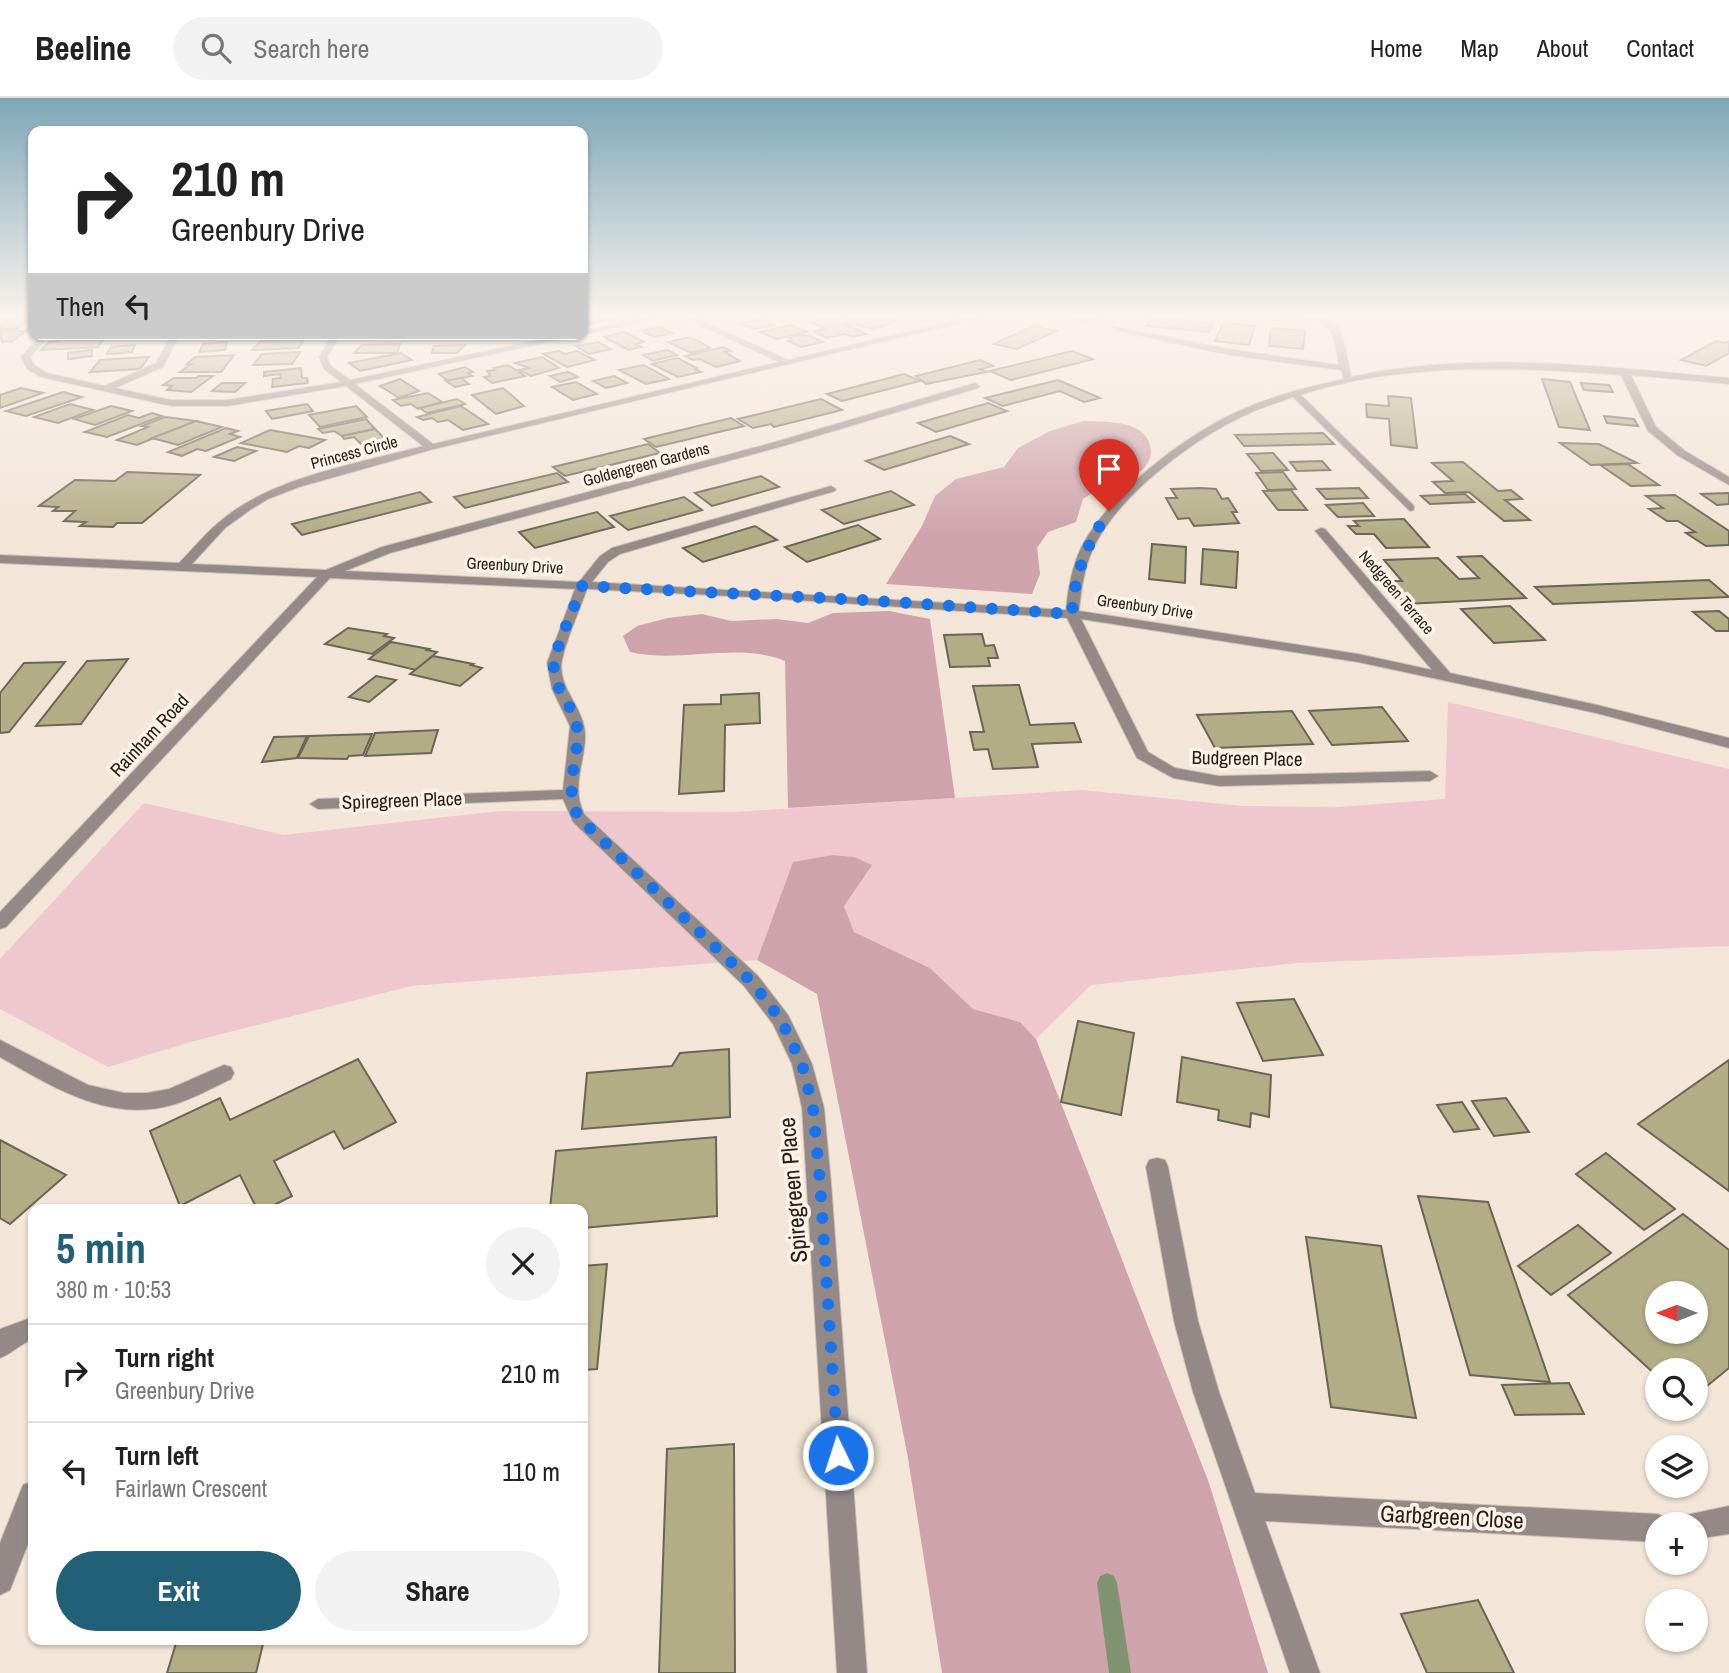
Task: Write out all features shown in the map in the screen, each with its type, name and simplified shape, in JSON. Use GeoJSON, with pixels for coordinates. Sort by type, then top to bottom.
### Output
{"type":"FeatureCollection","features":[{"type":"Feature","properties":{"kind":"street"},"geometry":{"type":"LineString","coordinates":[[107,388],[171,403],[200,404],[281,397],[320,388]]}},
{"type":"Feature","properties":{"kind":"street"},"geometry":{"type":"LineString","coordinates":[[353,388],[431,447]]}},
{"type":"Feature","properties":{"kind":"street","name":"Princess Circle"},"geometry":{"type":"LineString","coordinates":[[182,568],[221,526],[264,497],[295,485],[431,447],[680,388]]}},
{"type":"Feature","properties":{"kind":"street","name":"Goldengreen Gardens"},"geometry":{"type":"LineString","coordinates":[[327,574],[386,550],[779,444],[967,388]]}},
{"type":"Feature","properties":{"kind":"street"},"geometry":{"type":"LineString","coordinates":[[1072,614],[1073,588],[1081,564],[1090,539],[1109,511],[1169,460],[1213,430],[1243,413],[1317,388]]}},
{"type":"Feature","properties":{"kind":"street"},"geometry":{"type":"LineString","coordinates":[[1633,388],[1653,429],[1681,453],[1729,482]]}},
{"type":"Feature","properties":{"kind":"street"},"geometry":{"type":"LineString","coordinates":[[1295,394],[1410,508]]}},
{"type":"Feature","properties":{"kind":"street"},"geometry":{"type":"LineString","coordinates":[[570,794],[577,726],[559,689],[554,663],[582,586],[604,559],[623,548],[831,489]]}},
{"type":"Feature","properties":{"kind":"street","name":"Nedgreen Terrace"},"geometry":{"type":"LineString","coordinates":[[1321,531],[1445,676]]}},
{"type":"Feature","properties":{"kind":"street","name":"Greenbury Drive"},"geometry":{"type":"LineString","coordinates":[[0,559],[885,601],[1072,614],[1284,645],[1445,676],[1597,709],[1729,743]]}},
{"type":"Feature","properties":{"kind":"street","name":"Rainham Road"},"geometry":{"type":"LineString","coordinates":[[0,923],[327,574]]}},
{"type":"Feature","properties":{"kind":"street","name":"Budgreen Place"},"geometry":{"type":"LineString","coordinates":[[1072,614],[1142,755],[1161,769],[1187,778],[1219,781],[1430,776]]}},
{"type":"Feature","properties":{"kind":"street","name":"Spiregreen Place"},"geometry":{"type":"LineString","coordinates":[[318,804],[570,794],[572,806],[579,818],[751,981],[781,1020],[802,1064],[813,1108],[852,1673]]}},
{"type":"Feature","properties":{"kind":"street"},"geometry":{"type":"LineString","coordinates":[[0,1048],[106,1101],[134,1103],[169,1098],[223,1073]]}},
{"type":"Feature","properties":{"kind":"street"},"geometry":{"type":"LineString","coordinates":[[1157,1167],[1186,1321],[1206,1392],[1305,1673]]}},
{"type":"Feature","properties":{"kind":"street"},"geometry":{"type":"LineString","coordinates":[[0,1346],[11,1335],[28,1330]]}},
{"type":"Feature","properties":{"kind":"street","name":"Garbgreen Close"},"geometry":{"type":"LineString","coordinates":[[1247,1506],[1645,1527]]}},
{"type":"Feature","properties":{"kind":"street"},"geometry":{"type":"LineString","coordinates":[[0,1580],[28,1508]]}},
{"type":"Feature","properties":{"kind":"street"},"geometry":{"type":"LineString","coordinates":[[1708,1523],[1729,1520]]}},
{"type":"Feature","properties":{"kind":"shaded area"},"geometry":{"type":"Polygon","coordinates":[[[1083,421],[1114,422],[1135,428],[1143,433],[1148,441],[1150,456],[1146,466],[1138,473],[1107,484],[1083,499],[1076,522],[1048,532],[1037,548],[1040,574],[1032,594],[886,584],[922,526],[935,496],[956,479],[1004,467],[1018,448],[1050,431],[1083,421]]]}},
{"type":"Feature","properties":{"kind":"shaded area"},"geometry":{"type":"Polygon","coordinates":[[[889,611],[930,619],[955,798],[788,808],[785,661],[748,653],[649,655],[630,652],[623,636],[637,626],[668,618],[702,614],[731,621],[777,619],[808,623],[833,613],[889,611]]]}},
{"type":"Feature","properties":{"kind":"shaded area"},"geometry":{"type":"Polygon","coordinates":[[[1448,702],[1729,769],[1729,946],[1297,963],[1091,985],[1036,1039],[1020,1022],[973,1009],[930,968],[854,932],[844,906],[854,857],[833,855],[793,863],[757,960],[411,986],[194,1041],[108,1067],[0,1009],[0,959],[144,803],[284,835],[500,811],[733,812],[1082,790],[1242,806],[1338,807],[1445,799],[1448,702]]]}},
{"type":"Feature","properties":{"kind":"shaded area"},"geometry":{"type":"Polygon","coordinates":[[[833,855],[854,857],[872,865],[844,906],[854,932],[930,968],[973,1009],[1020,1022],[1036,1039],[1209,1483],[1268,1673],[942,1673],[908,1458],[817,994],[757,960],[793,862],[833,855]]]}},
{"type":"Feature","properties":{"kind":"building"},"geometry":{"type":"Polygon","coordinates":[[[20,388],[43,393],[0,408],[0,395],[20,388]]]}},
{"type":"Feature","properties":{"kind":"building"},"geometry":{"type":"Polygon","coordinates":[[[169,388],[196,388],[191,392],[167,390],[169,388]]]}},
{"type":"Feature","properties":{"kind":"building"},"geometry":{"type":"Polygon","coordinates":[[[215,388],[239,388],[235,392],[212,391],[215,388]]]}},
{"type":"Feature","properties":{"kind":"building"},"geometry":{"type":"Polygon","coordinates":[[[384,388],[415,388],[419,391],[399,398],[384,388]]]}},
{"type":"Feature","properties":{"kind":"building"},"geometry":{"type":"Polygon","coordinates":[[[504,388],[524,406],[496,414],[472,395],[504,388]]]}},
{"type":"Feature","properties":{"kind":"building"},"geometry":{"type":"Polygon","coordinates":[[[554,388],[587,388],[597,394],[573,400],[554,388]]]}},
{"type":"Feature","properties":{"kind":"building"},"geometry":{"type":"Polygon","coordinates":[[[848,388],[891,388],[842,401],[827,394],[848,388]]]}},
{"type":"Feature","properties":{"kind":"building"},"geometry":{"type":"Polygon","coordinates":[[[1024,388],[1078,388],[1100,398],[1084,402],[1060,391],[1003,406],[985,398],[1024,388]]]}},
{"type":"Feature","properties":{"kind":"building"},"geometry":{"type":"Polygon","coordinates":[[[1545,388],[1573,388],[1590,430],[1559,427],[1545,388]]]}},
{"type":"Feature","properties":{"kind":"building"},"geometry":{"type":"Polygon","coordinates":[[[1611,388],[1613,392],[1584,390],[1611,388]]]}},
{"type":"Feature","properties":{"kind":"building"},"geometry":{"type":"Polygon","coordinates":[[[63,392],[82,397],[26,416],[6,411],[63,392]]]}},
{"type":"Feature","properties":{"kind":"building"},"geometry":{"type":"Polygon","coordinates":[[[428,393],[442,402],[418,409],[411,404],[401,406],[393,400],[428,393]]]}},
{"type":"Feature","properties":{"kind":"building"},"geometry":{"type":"Polygon","coordinates":[[[1388,396],[1411,398],[1417,448],[1391,445],[1389,419],[1367,417],[1366,404],[1389,406],[1388,396]]]}},
{"type":"Feature","properties":{"kind":"building"},"geometry":{"type":"Polygon","coordinates":[[[457,399],[465,404],[427,413],[420,408],[457,399]]]}},
{"type":"Feature","properties":{"kind":"building"},"geometry":{"type":"Polygon","coordinates":[[[821,399],[842,410],[774,427],[771,424],[753,428],[738,419],[821,399]]]}},
{"type":"Feature","properties":{"kind":"building"},"geometry":{"type":"Polygon","coordinates":[[[988,403],[1007,411],[936,432],[918,423],[988,403]]]}},
{"type":"Feature","properties":{"kind":"building"},"geometry":{"type":"Polygon","coordinates":[[[70,404],[93,410],[58,423],[34,417],[70,404]]]}},
{"type":"Feature","properties":{"kind":"building"},"geometry":{"type":"Polygon","coordinates":[[[307,404],[313,411],[272,419],[266,411],[307,404]]]}},
{"type":"Feature","properties":{"kind":"building"},"geometry":{"type":"Polygon","coordinates":[[[111,406],[132,411],[95,425],[74,419],[111,406]]]}},
{"type":"Feature","properties":{"kind":"building"},"geometry":{"type":"Polygon","coordinates":[[[356,406],[367,417],[320,427],[309,415],[356,406]]]}},
{"type":"Feature","properties":{"kind":"building"},"geometry":{"type":"Polygon","coordinates":[[[461,406],[488,424],[463,430],[448,420],[438,422],[432,418],[423,420],[417,417],[461,406]]]}},
{"type":"Feature","properties":{"kind":"building"},"geometry":{"type":"Polygon","coordinates":[[[152,413],[162,416],[107,437],[85,432],[128,415],[139,418],[152,413]]]}},
{"type":"Feature","properties":{"kind":"building"},"geometry":{"type":"Polygon","coordinates":[[[1604,416],[1634,419],[1638,426],[1607,423],[1604,416]]]}},
{"type":"Feature","properties":{"kind":"building"},"geometry":{"type":"Polygon","coordinates":[[[165,417],[196,421],[137,445],[117,440],[148,427],[142,426],[165,417]]]}},
{"type":"Feature","properties":{"kind":"building"},"geometry":{"type":"Polygon","coordinates":[[[731,418],[744,426],[656,447],[644,439],[731,418]]]}},
{"type":"Feature","properties":{"kind":"building"},"geometry":{"type":"Polygon","coordinates":[[[366,419],[375,429],[342,436],[334,431],[323,433],[318,429],[366,419]]]}},
{"type":"Feature","properties":{"kind":"building"},"geometry":{"type":"Polygon","coordinates":[[[196,421],[222,427],[178,445],[152,438],[196,421]]]}},
{"type":"Feature","properties":{"kind":"building"},"geometry":{"type":"Polygon","coordinates":[[[226,428],[238,431],[230,434],[240,437],[206,451],[197,449],[182,456],[168,452],[226,428]]]}},
{"type":"Feature","properties":{"kind":"building"},"geometry":{"type":"Polygon","coordinates":[[[375,429],[386,440],[362,445],[354,437],[344,439],[342,436],[375,429]]]}},
{"type":"Feature","properties":{"kind":"building"},"geometry":{"type":"Polygon","coordinates":[[[270,430],[325,440],[309,448],[299,446],[287,452],[241,443],[270,430]]]}},
{"type":"Feature","properties":{"kind":"building"},"geometry":{"type":"Polygon","coordinates":[[[1323,433],[1334,444],[1244,446],[1235,435],[1323,433]]]}},
{"type":"Feature","properties":{"kind":"building"},"geometry":{"type":"Polygon","coordinates":[[[950,436],[969,444],[884,470],[866,461],[950,436]]]}},
{"type":"Feature","properties":{"kind":"building"},"geometry":{"type":"Polygon","coordinates":[[[1560,443],[1599,444],[1637,463],[1591,465],[1560,443]]]}},
{"type":"Feature","properties":{"kind":"building"},"geometry":{"type":"Polygon","coordinates":[[[648,444],[660,453],[565,476],[553,467],[648,444]]]}},
{"type":"Feature","properties":{"kind":"building"},"geometry":{"type":"Polygon","coordinates":[[[237,447],[256,451],[234,461],[214,457],[237,447]]]}},
{"type":"Feature","properties":{"kind":"building"},"geometry":{"type":"Polygon","coordinates":[[[1273,453],[1288,470],[1261,471],[1247,454],[1273,453]]]}},
{"type":"Feature","properties":{"kind":"building"},"geometry":{"type":"Polygon","coordinates":[[[1322,461],[1330,470],[1297,471],[1290,462],[1322,461]]]}},
{"type":"Feature","properties":{"kind":"building"},"geometry":{"type":"Polygon","coordinates":[[[1463,462],[1498,491],[1511,490],[1522,499],[1505,500],[1530,520],[1504,521],[1469,492],[1445,493],[1433,482],[1453,481],[1432,463],[1463,462]]]}},
{"type":"Feature","properties":{"kind":"building"},"geometry":{"type":"Polygon","coordinates":[[[1628,464],[1659,485],[1631,486],[1600,465],[1628,464]]]}},
{"type":"Feature","properties":{"kind":"building"},"geometry":{"type":"Polygon","coordinates":[[[127,472],[200,475],[142,523],[117,523],[113,527],[80,526],[86,522],[64,521],[75,511],[53,511],[58,507],[39,506],[75,480],[115,481],[127,472]]]}},
{"type":"Feature","properties":{"kind":"building"},"geometry":{"type":"Polygon","coordinates":[[[1283,472],[1296,489],[1268,490],[1256,473],[1283,472]]]}},
{"type":"Feature","properties":{"kind":"building"},"geometry":{"type":"Polygon","coordinates":[[[557,473],[568,482],[465,508],[454,497],[557,473]]]}},
{"type":"Feature","properties":{"kind":"building"},"geometry":{"type":"Polygon","coordinates":[[[761,476],[779,487],[712,506],[695,493],[761,476]]]}},
{"type":"Feature","properties":{"kind":"building"},"geometry":{"type":"Polygon","coordinates":[[[1359,488],[1368,498],[1326,499],[1317,489],[1359,488]]]}},
{"type":"Feature","properties":{"kind":"building"},"geometry":{"type":"Polygon","coordinates":[[[1171,489],[1216,489],[1222,499],[1228,498],[1237,512],[1232,512],[1239,523],[1194,526],[1189,518],[1178,519],[1166,498],[1177,498],[1171,489]]]}},
{"type":"Feature","properties":{"kind":"building"},"geometry":{"type":"Polygon","coordinates":[[[1291,490],[1307,510],[1278,510],[1263,491],[1291,490]]]}},
{"type":"Feature","properties":{"kind":"building"},"geometry":{"type":"Polygon","coordinates":[[[891,491],[914,505],[844,524],[822,510],[891,491]]]}},
{"type":"Feature","properties":{"kind":"building"},"geometry":{"type":"Polygon","coordinates":[[[420,492],[431,502],[302,535],[292,524],[420,492]]]}},
{"type":"Feature","properties":{"kind":"building"},"geometry":{"type":"Polygon","coordinates":[[[1729,493],[1729,504],[1717,505],[1701,494],[1729,493]]]}},
{"type":"Feature","properties":{"kind":"building"},"geometry":{"type":"Polygon","coordinates":[[[1465,494],[1474,502],[1430,504],[1421,496],[1465,494]]]}},
{"type":"Feature","properties":{"kind":"building"},"geometry":{"type":"Polygon","coordinates":[[[1675,495],[1729,531],[1729,545],[1706,546],[1686,533],[1695,532],[1678,521],[1667,521],[1649,509],[1663,508],[1646,496],[1675,495]]]}},
{"type":"Feature","properties":{"kind":"building"},"geometry":{"type":"Polygon","coordinates":[[[684,497],[702,510],[628,530],[610,516],[684,497]]]}},
{"type":"Feature","properties":{"kind":"building"},"geometry":{"type":"Polygon","coordinates":[[[1363,503],[1374,516],[1338,517],[1326,505],[1363,503]]]}},
{"type":"Feature","properties":{"kind":"building"},"geometry":{"type":"Polygon","coordinates":[[[597,512],[614,527],[535,548],[519,532],[597,512]]]}},
{"type":"Feature","properties":{"kind":"building"},"geometry":{"type":"Polygon","coordinates":[[[1404,519],[1429,547],[1386,548],[1374,534],[1356,534],[1348,526],[1359,526],[1354,521],[1404,519]]]}},
{"type":"Feature","properties":{"kind":"building"},"geometry":{"type":"Polygon","coordinates":[[[858,525],[880,539],[807,562],[785,547],[858,525]]]}},
{"type":"Feature","properties":{"kind":"building"},"geometry":{"type":"Polygon","coordinates":[[[755,526],[777,540],[703,562],[683,548],[755,526]]]}},
{"type":"Feature","properties":{"kind":"building"},"geometry":{"type":"Polygon","coordinates":[[[1152,544],[1186,547],[1185,583],[1149,579],[1152,544]]]}},
{"type":"Feature","properties":{"kind":"building"},"geometry":{"type":"Polygon","coordinates":[[[1203,549],[1238,552],[1236,588],[1201,584],[1203,549]]]}},
{"type":"Feature","properties":{"kind":"building"},"geometry":{"type":"Polygon","coordinates":[[[1482,556],[1526,598],[1405,604],[1385,581],[1402,581],[1384,560],[1438,558],[1459,579],[1479,578],[1458,557],[1482,556]]]}},
{"type":"Feature","properties":{"kind":"building"},"geometry":{"type":"Polygon","coordinates":[[[1709,580],[1729,597],[1553,604],[1535,587],[1709,580]]]}},
{"type":"Feature","properties":{"kind":"building"},"geometry":{"type":"Polygon","coordinates":[[[1510,606],[1545,640],[1494,643],[1461,609],[1510,606]]]}},
{"type":"Feature","properties":{"kind":"building"},"geometry":{"type":"Polygon","coordinates":[[[1719,611],[1729,619],[1729,631],[1716,631],[1693,612],[1719,611]]]}},
{"type":"Feature","properties":{"kind":"building"},"geometry":{"type":"Polygon","coordinates":[[[348,628],[387,634],[384,636],[394,638],[372,654],[325,644],[348,628]]]}},
{"type":"Feature","properties":{"kind":"building"},"geometry":{"type":"Polygon","coordinates":[[[982,634],[985,646],[994,645],[998,658],[988,658],[990,666],[950,667],[944,635],[982,634]]]}},
{"type":"Feature","properties":{"kind":"building"},"geometry":{"type":"Polygon","coordinates":[[[391,642],[437,652],[416,670],[369,659],[391,642]]]}},
{"type":"Feature","properties":{"kind":"building"},"geometry":{"type":"Polygon","coordinates":[[[433,656],[482,668],[460,686],[410,674],[433,656]]]}},
{"type":"Feature","properties":{"kind":"building"},"geometry":{"type":"Polygon","coordinates":[[[128,659],[81,724],[36,726],[87,661],[128,659]]]}},
{"type":"Feature","properties":{"kind":"building"},"geometry":{"type":"Polygon","coordinates":[[[65,662],[9,732],[0,733],[0,693],[24,663],[65,662]]]}},
{"type":"Feature","properties":{"kind":"building"},"geometry":{"type":"Polygon","coordinates":[[[376,676],[396,680],[369,702],[349,697],[376,676]]]}},
{"type":"Feature","properties":{"kind":"building"},"geometry":{"type":"Polygon","coordinates":[[[1019,685],[1030,725],[1074,723],[1081,742],[1032,744],[1038,767],[993,769],[988,749],[974,750],[970,732],[984,732],[973,686],[1019,685]]]}},
{"type":"Feature","properties":{"kind":"building"},"geometry":{"type":"Polygon","coordinates":[[[759,693],[760,723],[725,725],[724,791],[679,794],[684,705],[721,704],[721,695],[759,693]]]}},
{"type":"Feature","properties":{"kind":"building"},"geometry":{"type":"Polygon","coordinates":[[[1382,707],[1408,741],[1332,745],[1309,711],[1382,707]]]}},
{"type":"Feature","properties":{"kind":"building"},"geometry":{"type":"Polygon","coordinates":[[[1292,711],[1313,744],[1215,748],[1197,715],[1292,711]]]}},
{"type":"Feature","properties":{"kind":"building"},"geometry":{"type":"Polygon","coordinates":[[[438,730],[431,753],[365,756],[375,733],[438,730]]]}},
{"type":"Feature","properties":{"kind":"building"},"geometry":{"type":"Polygon","coordinates":[[[372,734],[363,755],[349,756],[347,759],[298,758],[309,736],[372,734]]]}},
{"type":"Feature","properties":{"kind":"building"},"geometry":{"type":"Polygon","coordinates":[[[307,736],[297,758],[262,762],[274,737],[307,736]]]}},
{"type":"Feature","properties":{"kind":"building"},"geometry":{"type":"Polygon","coordinates":[[[1294,999],[1323,1055],[1263,1061],[1237,1003],[1294,999]]]}},
{"type":"Feature","properties":{"kind":"building"},"geometry":{"type":"Polygon","coordinates":[[[1078,1021],[1134,1033],[1121,1115],[1061,1102],[1078,1021]]]}},
{"type":"Feature","properties":{"kind":"building"},"geometry":{"type":"Polygon","coordinates":[[[729,1049],[730,1117],[582,1129],[587,1073],[672,1066],[680,1053],[729,1049]]]}},
{"type":"Feature","properties":{"kind":"building"},"geometry":{"type":"Polygon","coordinates":[[[1182,1057],[1271,1075],[1269,1117],[1251,1113],[1250,1127],[1218,1120],[1219,1110],[1177,1102],[1182,1057]]]}},
{"type":"Feature","properties":{"kind":"building"},"geometry":{"type":"Polygon","coordinates":[[[358,1059],[396,1122],[344,1149],[334,1131],[274,1161],[292,1196],[276,1204],[254,1204],[240,1175],[179,1204],[150,1131],[220,1098],[230,1120],[358,1059]]]}},
{"type":"Feature","properties":{"kind":"building"},"geometry":{"type":"Polygon","coordinates":[[[1729,1060],[1729,1191],[1638,1124],[1729,1060]]]}},
{"type":"Feature","properties":{"kind":"building"},"geometry":{"type":"Polygon","coordinates":[[[1506,1098],[1529,1132],[1494,1136],[1472,1101],[1506,1098]]]}},
{"type":"Feature","properties":{"kind":"building"},"geometry":{"type":"Polygon","coordinates":[[[1462,1102],[1479,1129],[1454,1132],[1437,1105],[1462,1102]]]}},
{"type":"Feature","properties":{"kind":"building"},"geometry":{"type":"Polygon","coordinates":[[[716,1137],[717,1216],[588,1228],[588,1204],[551,1204],[556,1151],[716,1137]]]}},
{"type":"Feature","properties":{"kind":"building"},"geometry":{"type":"Polygon","coordinates":[[[0,1140],[66,1175],[33,1204],[28,1204],[28,1208],[10,1224],[0,1218],[0,1140]]]}},
{"type":"Feature","properties":{"kind":"building"},"geometry":{"type":"Polygon","coordinates":[[[1606,1153],[1675,1209],[1644,1230],[1576,1174],[1606,1153]]]}},
{"type":"Feature","properties":{"kind":"building"},"geometry":{"type":"Polygon","coordinates":[[[1418,1196],[1488,1202],[1550,1382],[1470,1375],[1418,1196]]]}},
{"type":"Feature","properties":{"kind":"building"},"geometry":{"type":"Polygon","coordinates":[[[1683,1214],[1729,1250],[1729,1368],[1708,1385],[1708,1358],[1645,1358],[1645,1365],[1568,1295],[1683,1214]]]}},
{"type":"Feature","properties":{"kind":"building"},"geometry":{"type":"Polygon","coordinates":[[[1578,1225],[1611,1253],[1551,1295],[1518,1266],[1578,1225]]]}},
{"type":"Feature","properties":{"kind":"building"},"geometry":{"type":"Polygon","coordinates":[[[1306,1237],[1381,1246],[1416,1418],[1331,1407],[1306,1237]]]}},
{"type":"Feature","properties":{"kind":"building"},"geometry":{"type":"Polygon","coordinates":[[[607,1264],[597,1369],[588,1370],[588,1266],[607,1264]]]}},
{"type":"Feature","properties":{"kind":"building"},"geometry":{"type":"Polygon","coordinates":[[[1569,1383],[1584,1414],[1515,1415],[1502,1385],[1569,1383]]]}},
{"type":"Feature","properties":{"kind":"building"},"geometry":{"type":"Polygon","coordinates":[[[734,1444],[735,1673],[659,1673],[667,1449],[734,1444]]]}},
{"type":"Feature","properties":{"kind":"building"},"geometry":{"type":"Polygon","coordinates":[[[1478,1600],[1514,1673],[1427,1673],[1401,1614],[1478,1600]]]}},
{"type":"Feature","properties":{"kind":"building"},"geometry":{"type":"Polygon","coordinates":[[[175,1645],[263,1645],[256,1673],[167,1673],[175,1645]]]}},
{"type":"Feature","properties":{"kind":"waterway"},"geometry":{"type":"LineString","coordinates":[[1107,1583],[1120,1673]]}},
{"type":"Feature","properties":{"kind":"route"},"geometry":{"type":"LineString","coordinates":[[838,1455],[820,1182],[813,1108],[802,1064],[781,1020],[751,981],[579,818],[572,806],[570,794],[577,726],[559,689],[554,663],[582,586],[750,593],[1072,614],[1073,588],[1081,564],[1090,539],[1109,511]]}}]}
